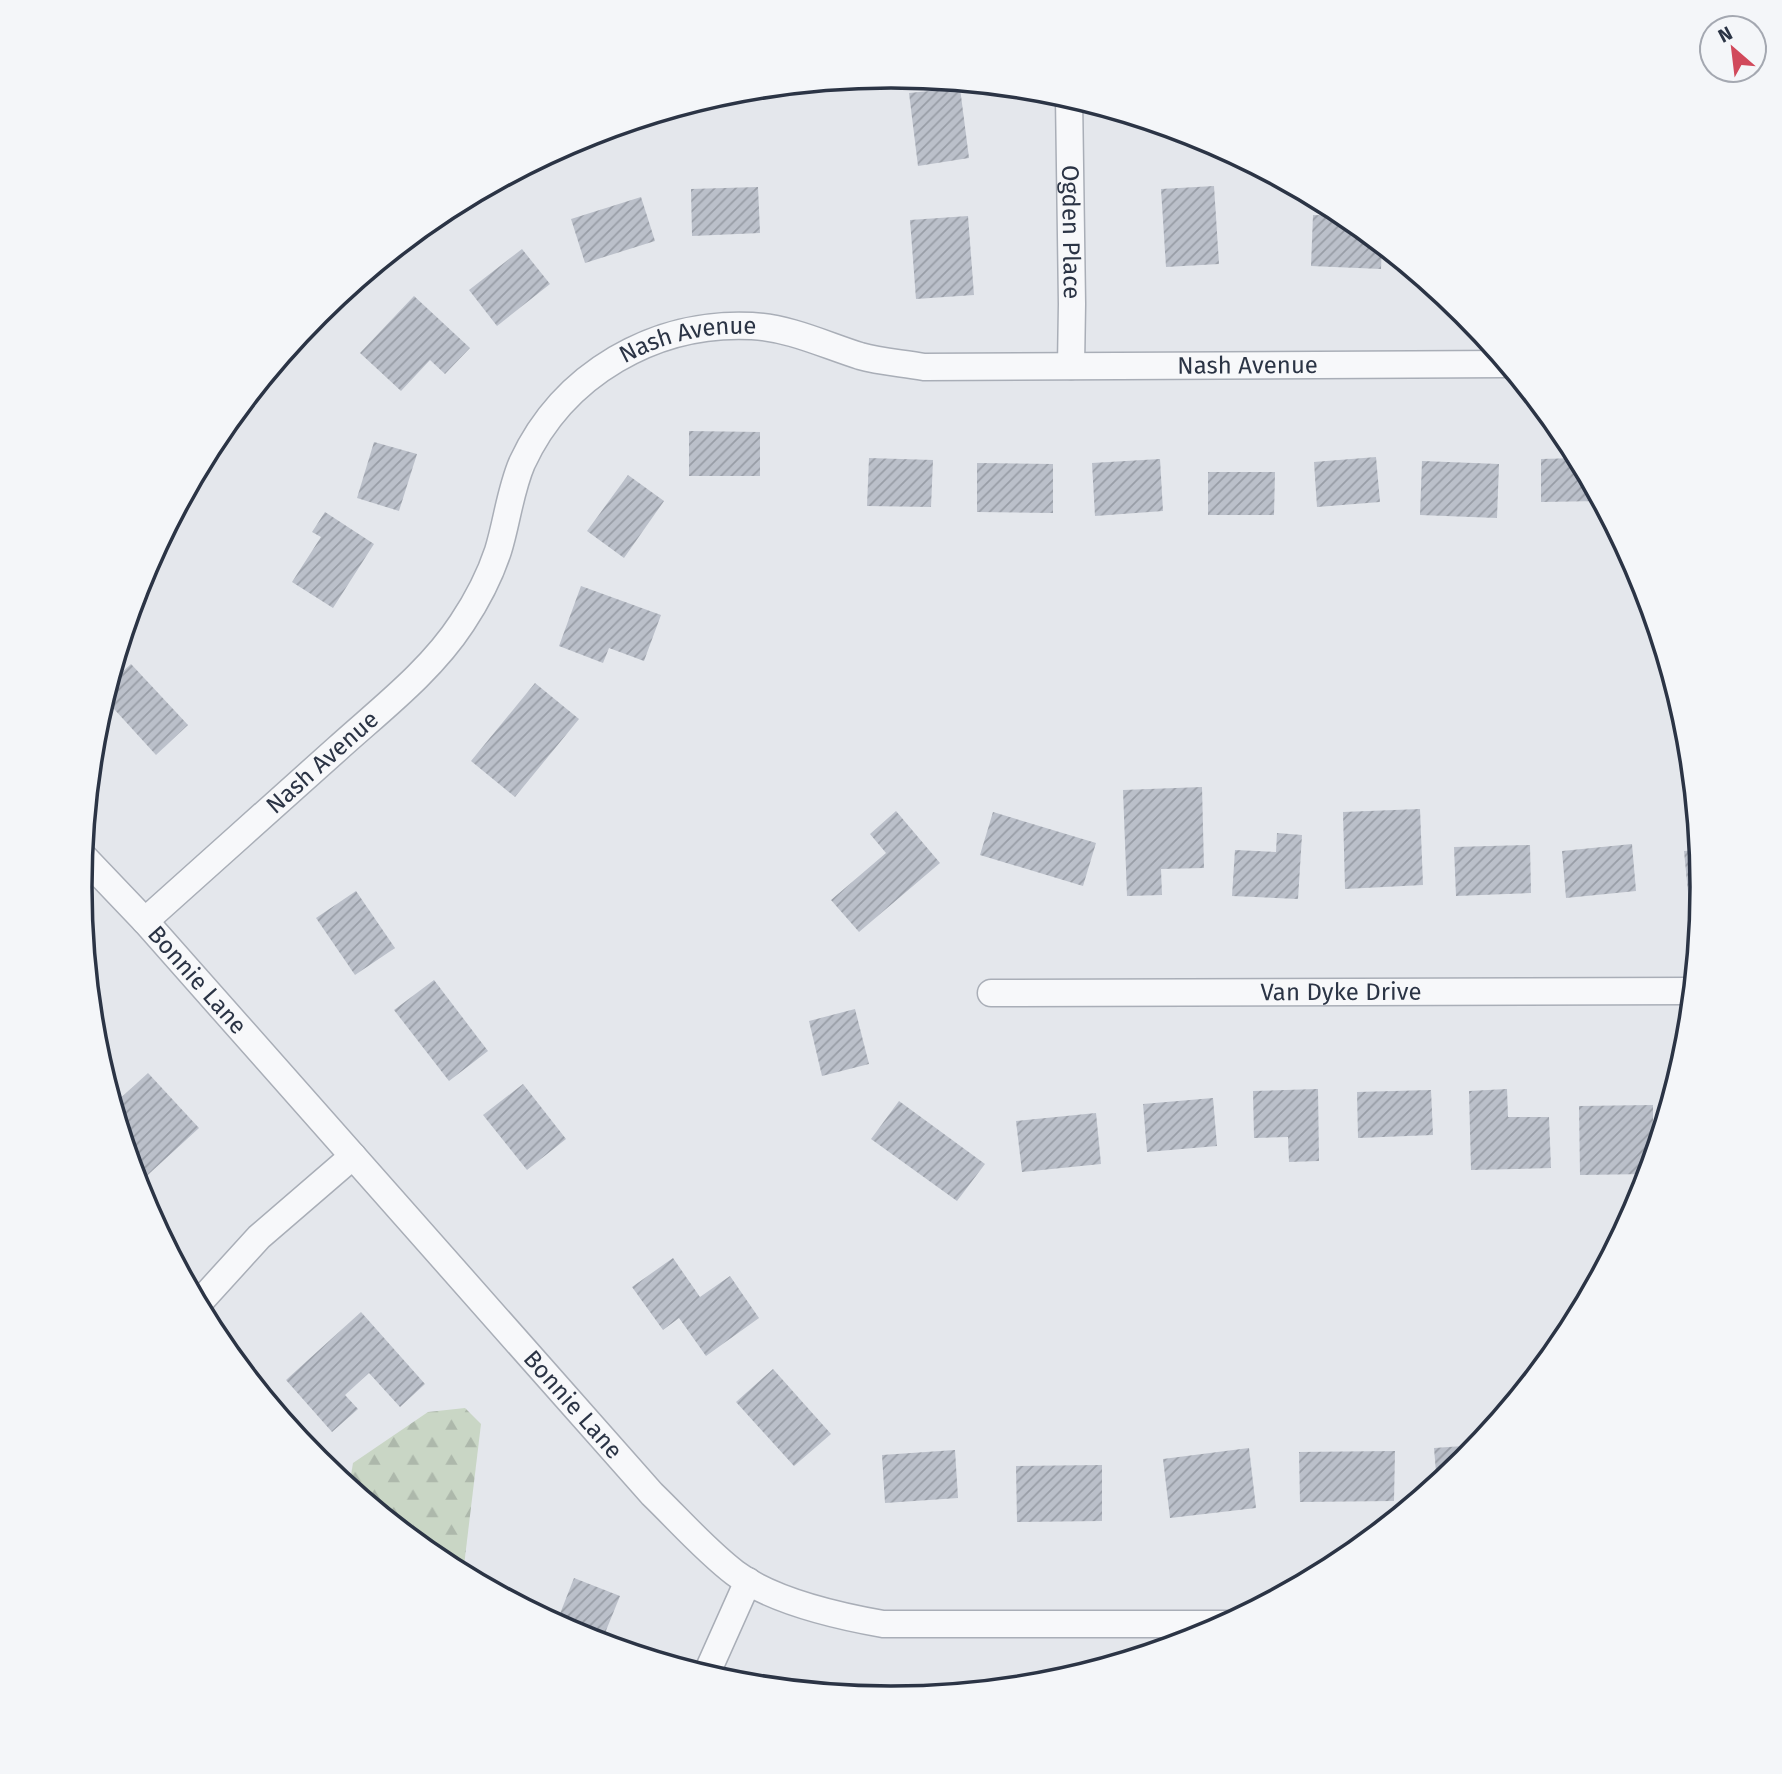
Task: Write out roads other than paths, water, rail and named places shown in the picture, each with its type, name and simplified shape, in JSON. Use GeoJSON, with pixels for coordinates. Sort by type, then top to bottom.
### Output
{"type":"FeatureCollection","features":[{"type":"Feature","properties":{"kind":"street","name":"Ogden Place"},"geometry":{"type":"LineString","coordinates":[[1069,108],[1071,366]]}},
{"type":"Feature","properties":{"kind":"street","name":"Nash Avenue"},"geometry":{"type":"LineString","coordinates":[[145,921],[404,689],[445,646],[462,623],[490,570],[498,552],[514,485],[547,421],[578,385],[617,357],[638,346],[683,331],[706,327],[754,326],[801,335],[863,356],[924,367],[1495,364]]}},
{"type":"Feature","properties":{"kind":"street","name":"Bonnie Lane"},"geometry":{"type":"LineString","coordinates":[[92,866],[145,921],[652,1494],[735,1573],[773,1595],[883,1624],[1203,1623]]}},
{"type":"Feature","properties":{"kind":"street","name":"Van Dyke Drive"},"geometry":{"type":"LineString","coordinates":[[991,993],[1684,991]]}},
{"type":"Feature","properties":{"kind":"street"},"geometry":{"type":"LineString","coordinates":[[205,1296],[259,1237],[353,1156]]}},
{"type":"Feature","properties":{"kind":"street"},"geometry":{"type":"LineString","coordinates":[[710,1665],[748,1581]]}}]}
